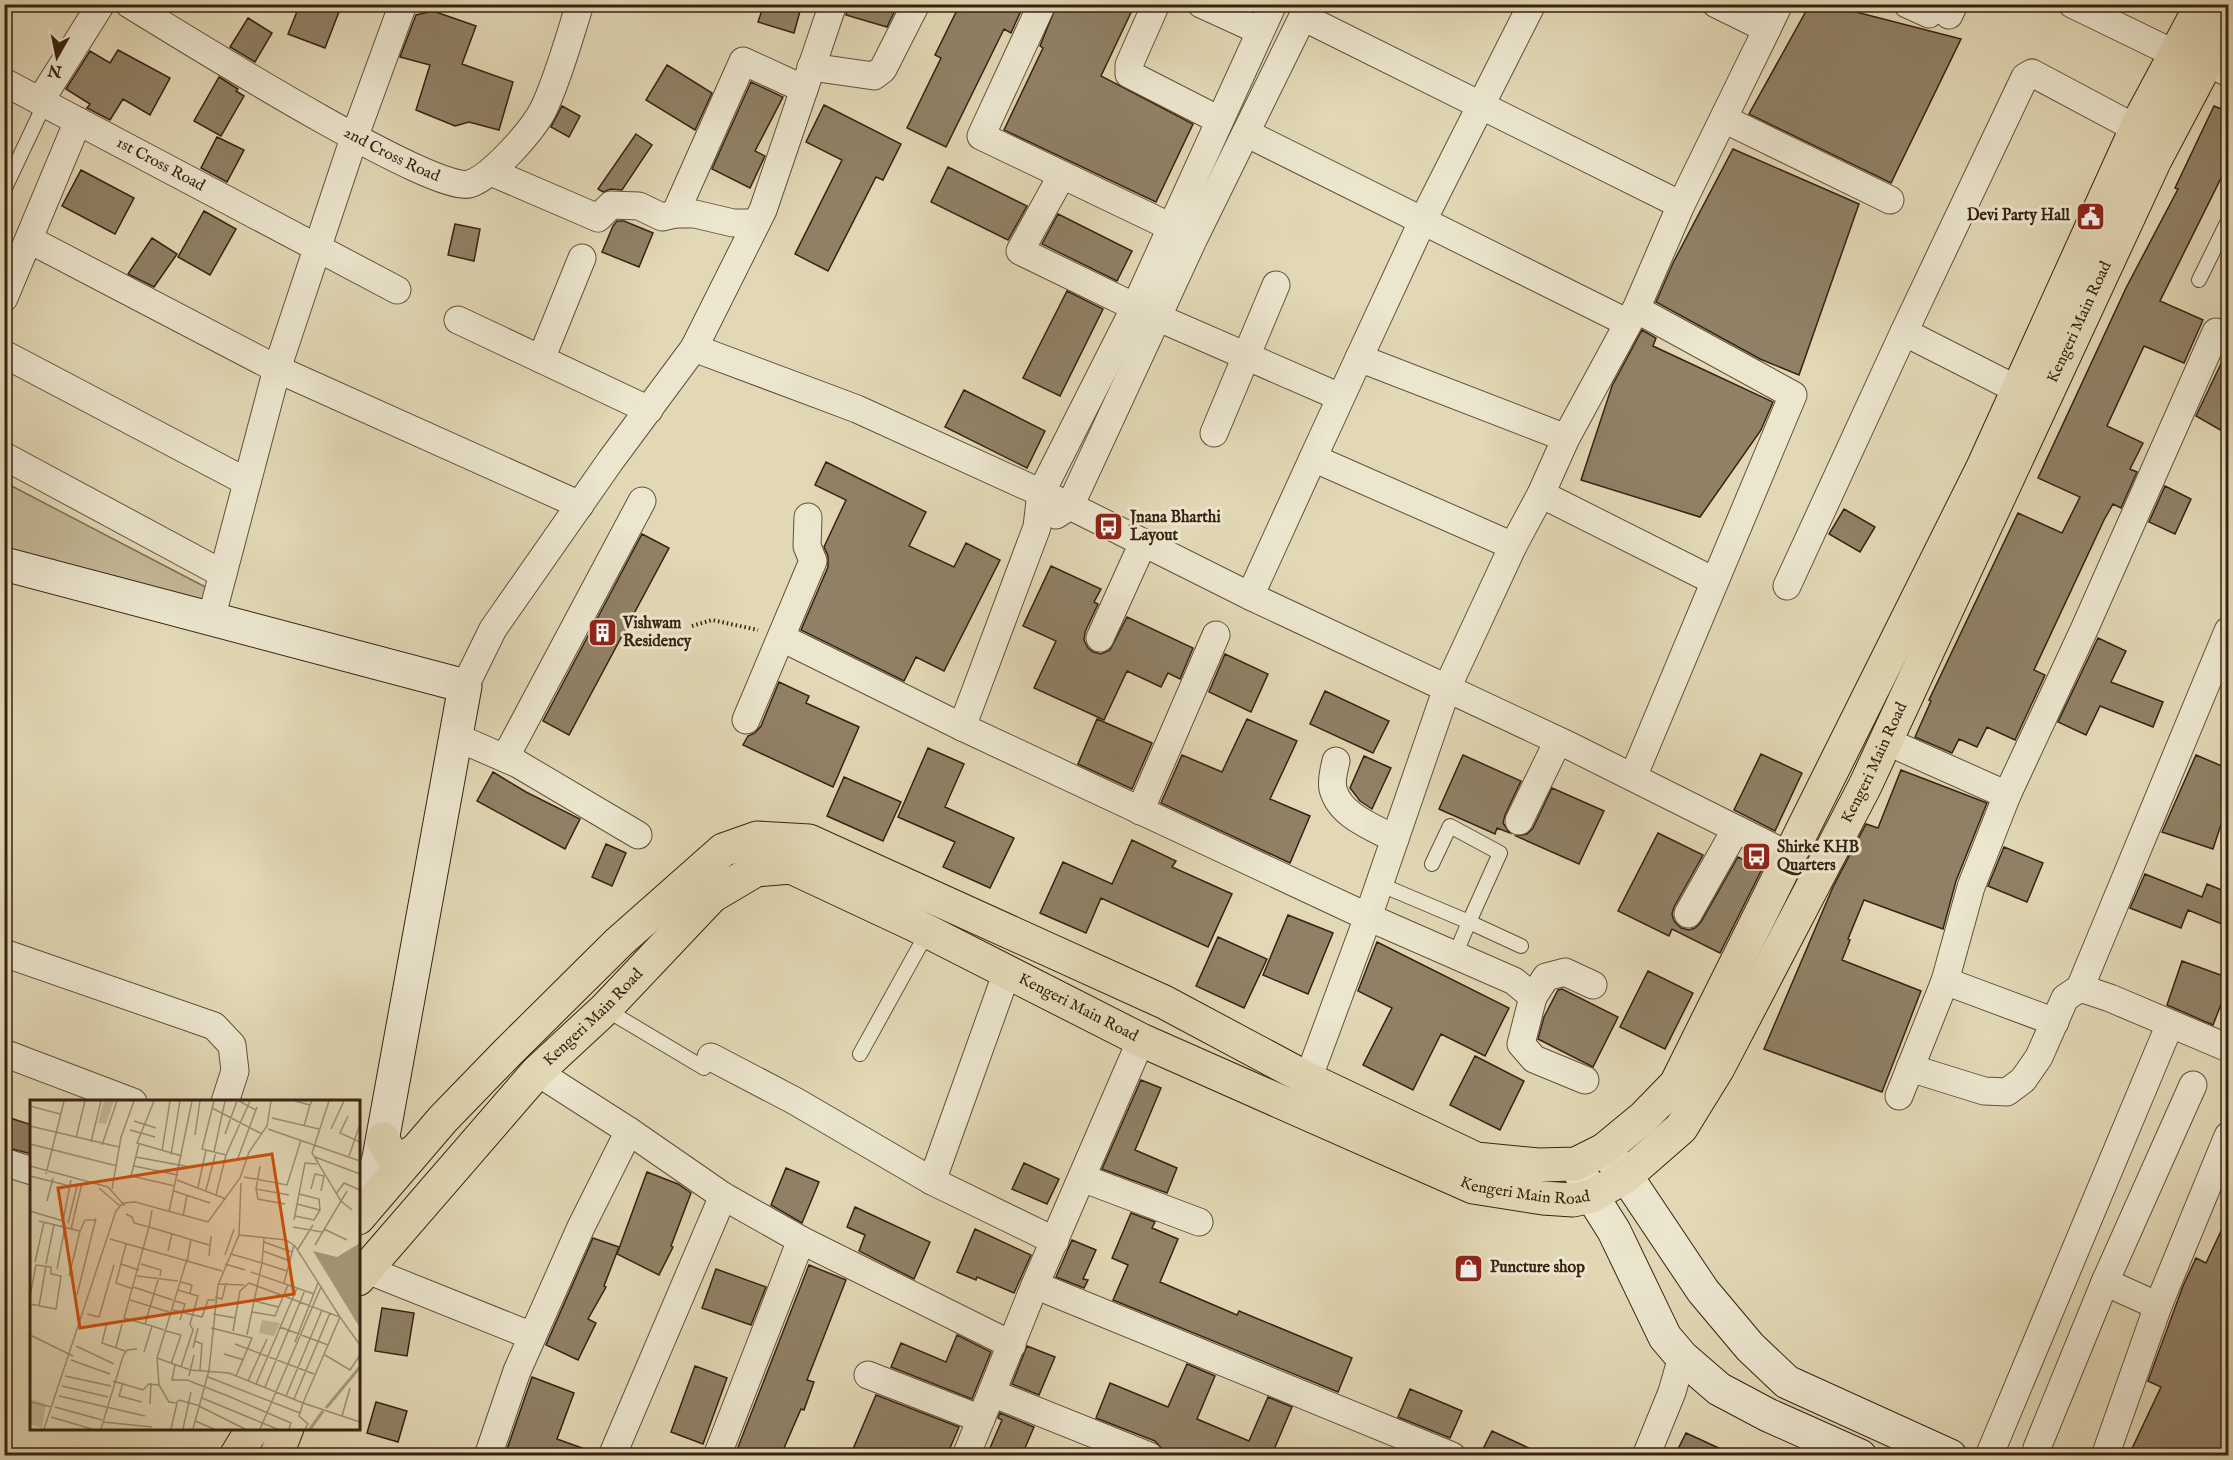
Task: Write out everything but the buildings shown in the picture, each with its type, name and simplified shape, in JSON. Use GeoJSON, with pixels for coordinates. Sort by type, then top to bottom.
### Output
{"type":"FeatureCollection","features":[{"type":"Feature","properties":{"kind":"main road","name":"Kengeri Main Road"},"geometry":{"type":"LineString","coordinates":[[361,1215],[443,1119],[619,942],[723,850],[757,838],[809,841],[1164,1002],[1308,1079],[1476,1159],[1538,1165],[1590,1157],[1644,1117],[1676,1084],[1983,466],[2137,129],[2203,68],[2202,4]]}},
{"type":"Feature","properties":{"kind":"main road","name":"Kengeri Main Road"},"geometry":{"type":"LineString","coordinates":[[362,1274],[537,1072],[605,1009],[712,896],[756,870],[791,867],[928,931],[1141,1040],[1473,1187],[1573,1200],[1592,1196],[1626,1176],[1681,1128],[1718,1068],[1865,786],[2155,160],[2229,22]]}},
{"type":"Feature","properties":{"kind":"main road"},"geometry":{"type":"LineString","coordinates":[[4,564],[465,686],[383,1139],[361,1215]]}},
{"type":"Feature","properties":{"kind":"main road"},"geometry":{"type":"LineString","coordinates":[[383,1139],[389,1153],[397,1157],[404,1158],[415,1151]]}},
{"type":"Feature","properties":{"kind":"main road"},"geometry":{"type":"LineString","coordinates":[[1590,1157],[1626,1176],[1703,1291],[1750,1347],[1787,1382],[1950,1455]]}},
{"type":"Feature","properties":{"kind":"main road"},"geometry":{"type":"LineString","coordinates":[[1590,1157],[1592,1196],[1614,1231],[1665,1338],[1719,1389],[1768,1415],[1860,1455]]}},
{"type":"Feature","properties":{"kind":"main road"},"geometry":{"type":"LineString","coordinates":[[1633,1274],[1648,1262],[1661,1257],[1678,1256]]}},
{"type":"Feature","properties":{"kind":"main road"},"geometry":{"type":"LineString","coordinates":[[1768,1415],[1787,1382]]}},
{"type":"Feature","properties":{"kind":"main road"},"geometry":{"type":"LineString","coordinates":[[236,1455],[252,1430]]}},
{"type":"Feature","properties":{"kind":"main road"},"geometry":{"type":"LineString","coordinates":[[276,1455],[286,1430]]}},
{"type":"Feature","properties":{"kind":"street"},"geometry":{"type":"LineString","coordinates":[[43,102],[101,4]]}},
{"type":"Feature","properties":{"kind":"street","name":"2nd Cross Road"},"geometry":{"type":"LineString","coordinates":[[129,4],[354,138],[444,181],[468,185],[491,172],[516,145],[543,109],[580,4]]}},
{"type":"Feature","properties":{"kind":"street"},"geometry":{"type":"LineString","coordinates":[[211,619],[277,369],[354,138],[403,4]]}},
{"type":"Feature","properties":{"kind":"street"},"geometry":{"type":"LineString","coordinates":[[465,686],[493,629],[694,348],[763,210],[833,4]]}},
{"type":"Feature","properties":{"kind":"street"},"geometry":{"type":"LineString","coordinates":[[675,214],[743,61],[808,78],[874,76],[883,69],[916,4]]}},
{"type":"Feature","properties":{"kind":"street"},"geometry":{"type":"LineString","coordinates":[[1042,4],[981,136],[1171,227]]}},
{"type":"Feature","properties":{"kind":"street"},"geometry":{"type":"LineString","coordinates":[[1156,4],[1129,65],[1129,74],[1220,120]]}},
{"type":"Feature","properties":{"kind":"street"},"geometry":{"type":"LineString","coordinates":[[1201,4],[1260,31]]}},
{"type":"Feature","properties":{"kind":"street"},"geometry":{"type":"LineString","coordinates":[[962,727],[1037,527],[1041,493],[1135,307],[1273,4]]}},
{"type":"Feature","properties":{"kind":"street"},"geometry":{"type":"LineString","coordinates":[[1250,596],[1340,397],[1424,220],[1533,4]]}},
{"type":"Feature","properties":{"kind":"street"},"geometry":{"type":"LineString","coordinates":[[1716,4],[1767,29]]}},
{"type":"Feature","properties":{"kind":"street"},"geometry":{"type":"LineString","coordinates":[[1308,1079],[1368,917],[1447,688],[1566,438],[1632,316],[1681,205],[1779,4]]}},
{"type":"Feature","properties":{"kind":"street"},"geometry":{"type":"LineString","coordinates":[[2072,4],[2203,68]]}},
{"type":"Feature","properties":{"kind":"street"},"geometry":{"type":"LineString","coordinates":[[1037,527],[1070,506],[1159,318],[1194,238],[1306,11],[1481,107],[1681,205]]}},
{"type":"Feature","properties":{"kind":"street"},"geometry":{"type":"LineString","coordinates":[[1787,586],[2025,77],[2032,73],[2137,129]]}},
{"type":"Feature","properties":{"kind":"street","name":"1st Cross Road"},"geometry":{"type":"LineString","coordinates":[[4,82],[397,290]]}},
{"type":"Feature","properties":{"kind":"street"},"geometry":{"type":"LineString","coordinates":[[1724,119],[1890,200]]}},
{"type":"Feature","properties":{"kind":"street"},"geometry":{"type":"LineString","coordinates":[[4,298],[78,121]]}},
{"type":"Feature","properties":{"kind":"street"},"geometry":{"type":"LineString","coordinates":[[1246,133],[1793,395],[1633,777]]}},
{"type":"Feature","properties":{"kind":"street"},"geometry":{"type":"LineString","coordinates":[[491,172],[598,219],[611,205],[639,206],[662,217],[675,214],[695,214],[733,223],[756,223]]}},
{"type":"Feature","properties":{"kind":"street"},"geometry":{"type":"LineString","coordinates":[[1062,176],[1020,251],[1135,307]]}},
{"type":"Feature","properties":{"kind":"street"},"geometry":{"type":"LineString","coordinates":[[30,240],[277,369],[580,505]]}},
{"type":"Feature","properties":{"kind":"street"},"geometry":{"type":"LineString","coordinates":[[541,359],[582,258]]}},
{"type":"Feature","properties":{"kind":"street"},"geometry":{"type":"LineString","coordinates":[[1214,433],[1276,285]]}},
{"type":"Feature","properties":{"kind":"street"},"geometry":{"type":"LineString","coordinates":[[1159,318],[1340,397]]}},
{"type":"Feature","properties":{"kind":"street"},"geometry":{"type":"LineString","coordinates":[[458,320],[649,410]]}},
{"type":"Feature","properties":{"kind":"street"},"geometry":{"type":"LineString","coordinates":[[1904,332],[2018,390]]}},
{"type":"Feature","properties":{"kind":"street"},"geometry":{"type":"LineString","coordinates":[[1899,1096],[1945,981],[1971,887],[2007,795],[2083,632],[2216,332]]}},
{"type":"Feature","properties":{"kind":"street"},"geometry":{"type":"LineString","coordinates":[[694,348],[856,409],[1070,506],[1250,596],[1633,777],[1790,856]]}},
{"type":"Feature","properties":{"kind":"street"},"geometry":{"type":"LineString","coordinates":[[4,354],[247,482]]}},
{"type":"Feature","properties":{"kind":"street"},"geometry":{"type":"LineString","coordinates":[[1359,358],[1566,438]]}},
{"type":"Feature","properties":{"kind":"street"},"geometry":{"type":"LineString","coordinates":[[4,456],[223,574]]}},
{"type":"Feature","properties":{"kind":"street"},"geometry":{"type":"LineString","coordinates":[[1313,458],[1513,546]]}},
{"type":"Feature","properties":{"kind":"street"},"geometry":{"type":"LineString","coordinates":[[1541,494],[1714,581]]}},
{"type":"Feature","properties":{"kind":"street"},"geometry":{"type":"LineString","coordinates":[[505,758],[642,501]]}},
{"type":"Feature","properties":{"kind":"street"},"geometry":{"type":"LineString","coordinates":[[746,720],[813,561],[807,546],[808,518]]}},
{"type":"Feature","properties":{"kind":"street"},"geometry":{"type":"LineString","coordinates":[[1100,638],[1143,543]]}},
{"type":"Feature","properties":{"kind":"street"},"geometry":{"type":"LineString","coordinates":[[1910,1068],[1984,1091],[2007,1092],[2023,1080],[2039,1057],[2065,998],[2080,988],[2229,631]]}},
{"type":"Feature","properties":{"kind":"street"},"geometry":{"type":"LineString","coordinates":[[1140,811],[1216,635]]}},
{"type":"Feature","properties":{"kind":"street"},"geometry":{"type":"LineString","coordinates":[[782,638],[962,727],[1140,811],[1368,917],[1514,981],[1533,997]]}},
{"type":"Feature","properties":{"kind":"street"},"geometry":{"type":"LineString","coordinates":[[456,737],[505,758],[638,835]]}},
{"type":"Feature","properties":{"kind":"street"},"geometry":{"type":"LineString","coordinates":[[1519,821],[1558,741]]}},
{"type":"Feature","properties":{"kind":"street"},"geometry":{"type":"LineString","coordinates":[[1886,741],[2007,795]]}},
{"type":"Feature","properties":{"kind":"street"},"geometry":{"type":"LineString","coordinates":[[1336,760],[1332,788],[1339,803],[1354,816],[1395,839]]}},
{"type":"Feature","properties":{"kind":"street"},"geometry":{"type":"LineString","coordinates":[[1688,914],[1736,828]]}},
{"type":"Feature","properties":{"kind":"street"},"geometry":{"type":"LineString","coordinates":[[4,953],[214,1026],[232,1045],[235,1071],[225,1100]]}},
{"type":"Feature","properties":{"kind":"street"},"geometry":{"type":"LineString","coordinates":[[932,1181],[1007,972]]}},
{"type":"Feature","properties":{"kind":"street"},"geometry":{"type":"LineString","coordinates":[[1585,1080],[1534,1059],[1521,1044],[1533,997],[1546,977],[1565,972],[1593,985]]}},
{"type":"Feature","properties":{"kind":"street"},"geometry":{"type":"LineString","coordinates":[[1945,981],[2055,1022]]}},
{"type":"Feature","properties":{"kind":"street"},"geometry":{"type":"LineString","coordinates":[[2080,988],[2110,998],[2170,1024],[2227,1043]]}},
{"type":"Feature","properties":{"kind":"street"},"geometry":{"type":"LineString","coordinates":[[1989,1455],[2170,1024]]}},
{"type":"Feature","properties":{"kind":"street"},"geometry":{"type":"LineString","coordinates":[[966,1455],[1035,1285],[1141,1040]]}},
{"type":"Feature","properties":{"kind":"street"},"geometry":{"type":"LineString","coordinates":[[4,1053],[130,1100]]}},
{"type":"Feature","properties":{"kind":"street"},"geometry":{"type":"LineString","coordinates":[[707,1062],[795,1101],[932,1181],[1055,1240]]}},
{"type":"Feature","properties":{"kind":"street"},"geometry":{"type":"LineString","coordinates":[[537,1072],[629,1131],[723,1196],[801,1240],[1012,1345]]}},
{"type":"Feature","properties":{"kind":"street"},"geometry":{"type":"LineString","coordinates":[[2037,1448],[2105,1282],[2193,1085]]}},
{"type":"Feature","properties":{"kind":"street"},"geometry":{"type":"LineString","coordinates":[[488,1455],[517,1371],[532,1336],[581,1227],[629,1131]]}},
{"type":"Feature","properties":{"kind":"street"},"geometry":{"type":"LineString","coordinates":[[2106,1455],[2158,1306],[2229,1136]]}},
{"type":"Feature","properties":{"kind":"street"},"geometry":{"type":"LineString","coordinates":[[4,1162],[30,1170]]}},
{"type":"Feature","properties":{"kind":"street"},"geometry":{"type":"LineString","coordinates":[[1082,1178],[1199,1222]]}},
{"type":"Feature","properties":{"kind":"street"},"geometry":{"type":"LineString","coordinates":[[612,1455],[723,1196]]}},
{"type":"Feature","properties":{"kind":"street"},"geometry":{"type":"LineString","coordinates":[[717,1455],[801,1240]]}},
{"type":"Feature","properties":{"kind":"street"},"geometry":{"type":"LineString","coordinates":[[362,1274],[532,1336]]}},
{"type":"Feature","properties":{"kind":"street"},"geometry":{"type":"LineString","coordinates":[[2105,1282],[2158,1306]]}},
{"type":"Feature","properties":{"kind":"street"},"geometry":{"type":"LineString","coordinates":[[1035,1285],[1452,1455]]}},
{"type":"Feature","properties":{"kind":"street"},"geometry":{"type":"LineString","coordinates":[[1646,1455],[1672,1392],[1683,1357]]}},
{"type":"Feature","properties":{"kind":"street"},"geometry":{"type":"LineString","coordinates":[[868,1375],[981,1419]]}},
{"type":"Feature","properties":{"kind":"street"},"geometry":{"type":"LineString","coordinates":[[992,1394],[1149,1455]]}},
{"type":"Feature","properties":{"kind":"lane"},"geometry":{"type":"LineString","coordinates":[[4,190],[43,102]]}},
{"type":"Feature","properties":{"kind":"lane"},"geometry":{"type":"LineString","coordinates":[[2199,280],[2229,221]]}},
{"type":"Feature","properties":{"kind":"lane"},"geometry":{"type":"LineString","coordinates":[[1432,864],[1450,826],[1500,853],[1455,955]]}},
{"type":"Feature","properties":{"kind":"lane"},"geometry":{"type":"LineString","coordinates":[[1379,884],[1521,946]]}},
{"type":"Feature","properties":{"kind":"lane"},"geometry":{"type":"LineString","coordinates":[[860,1054],[928,931]]}},
{"type":"Feature","properties":{"kind":"lane"},"geometry":{"type":"LineString","coordinates":[[605,1009],[707,1062]]}},
{"type":"Feature","properties":{"kind":"path"},"geometry":{"type":"LineString","coordinates":[[692,626],[712,620],[751,628],[782,638]]}},
{"type":"Feature","properties":{"kind":"shaded area"},"geometry":{"type":"Polygon","coordinates":[[[4,482],[213,591],[208,611],[5,560],[4,482]]]}},
{"type":"Feature","properties":{"kind":"place","name":"Devi Party Hall"},"geometry":{"type":"Point","coordinates":[2091,216]}},
{"type":"Feature","properties":{"kind":"place","name":"Jnana Bharthi Layout"},"geometry":{"type":"Point","coordinates":[1109,527]}},
{"type":"Feature","properties":{"kind":"place","name":"Vishwam Residency"},"geometry":{"type":"Point","coordinates":[602,633]}},
{"type":"Feature","properties":{"kind":"place","name":"Shirke KHB Quarters"},"geometry":{"type":"Point","coordinates":[1756,857]}},
{"type":"Feature","properties":{"kind":"place","name":"Puncture shop"},"geometry":{"type":"Point","coordinates":[1469,1268]}}]}
